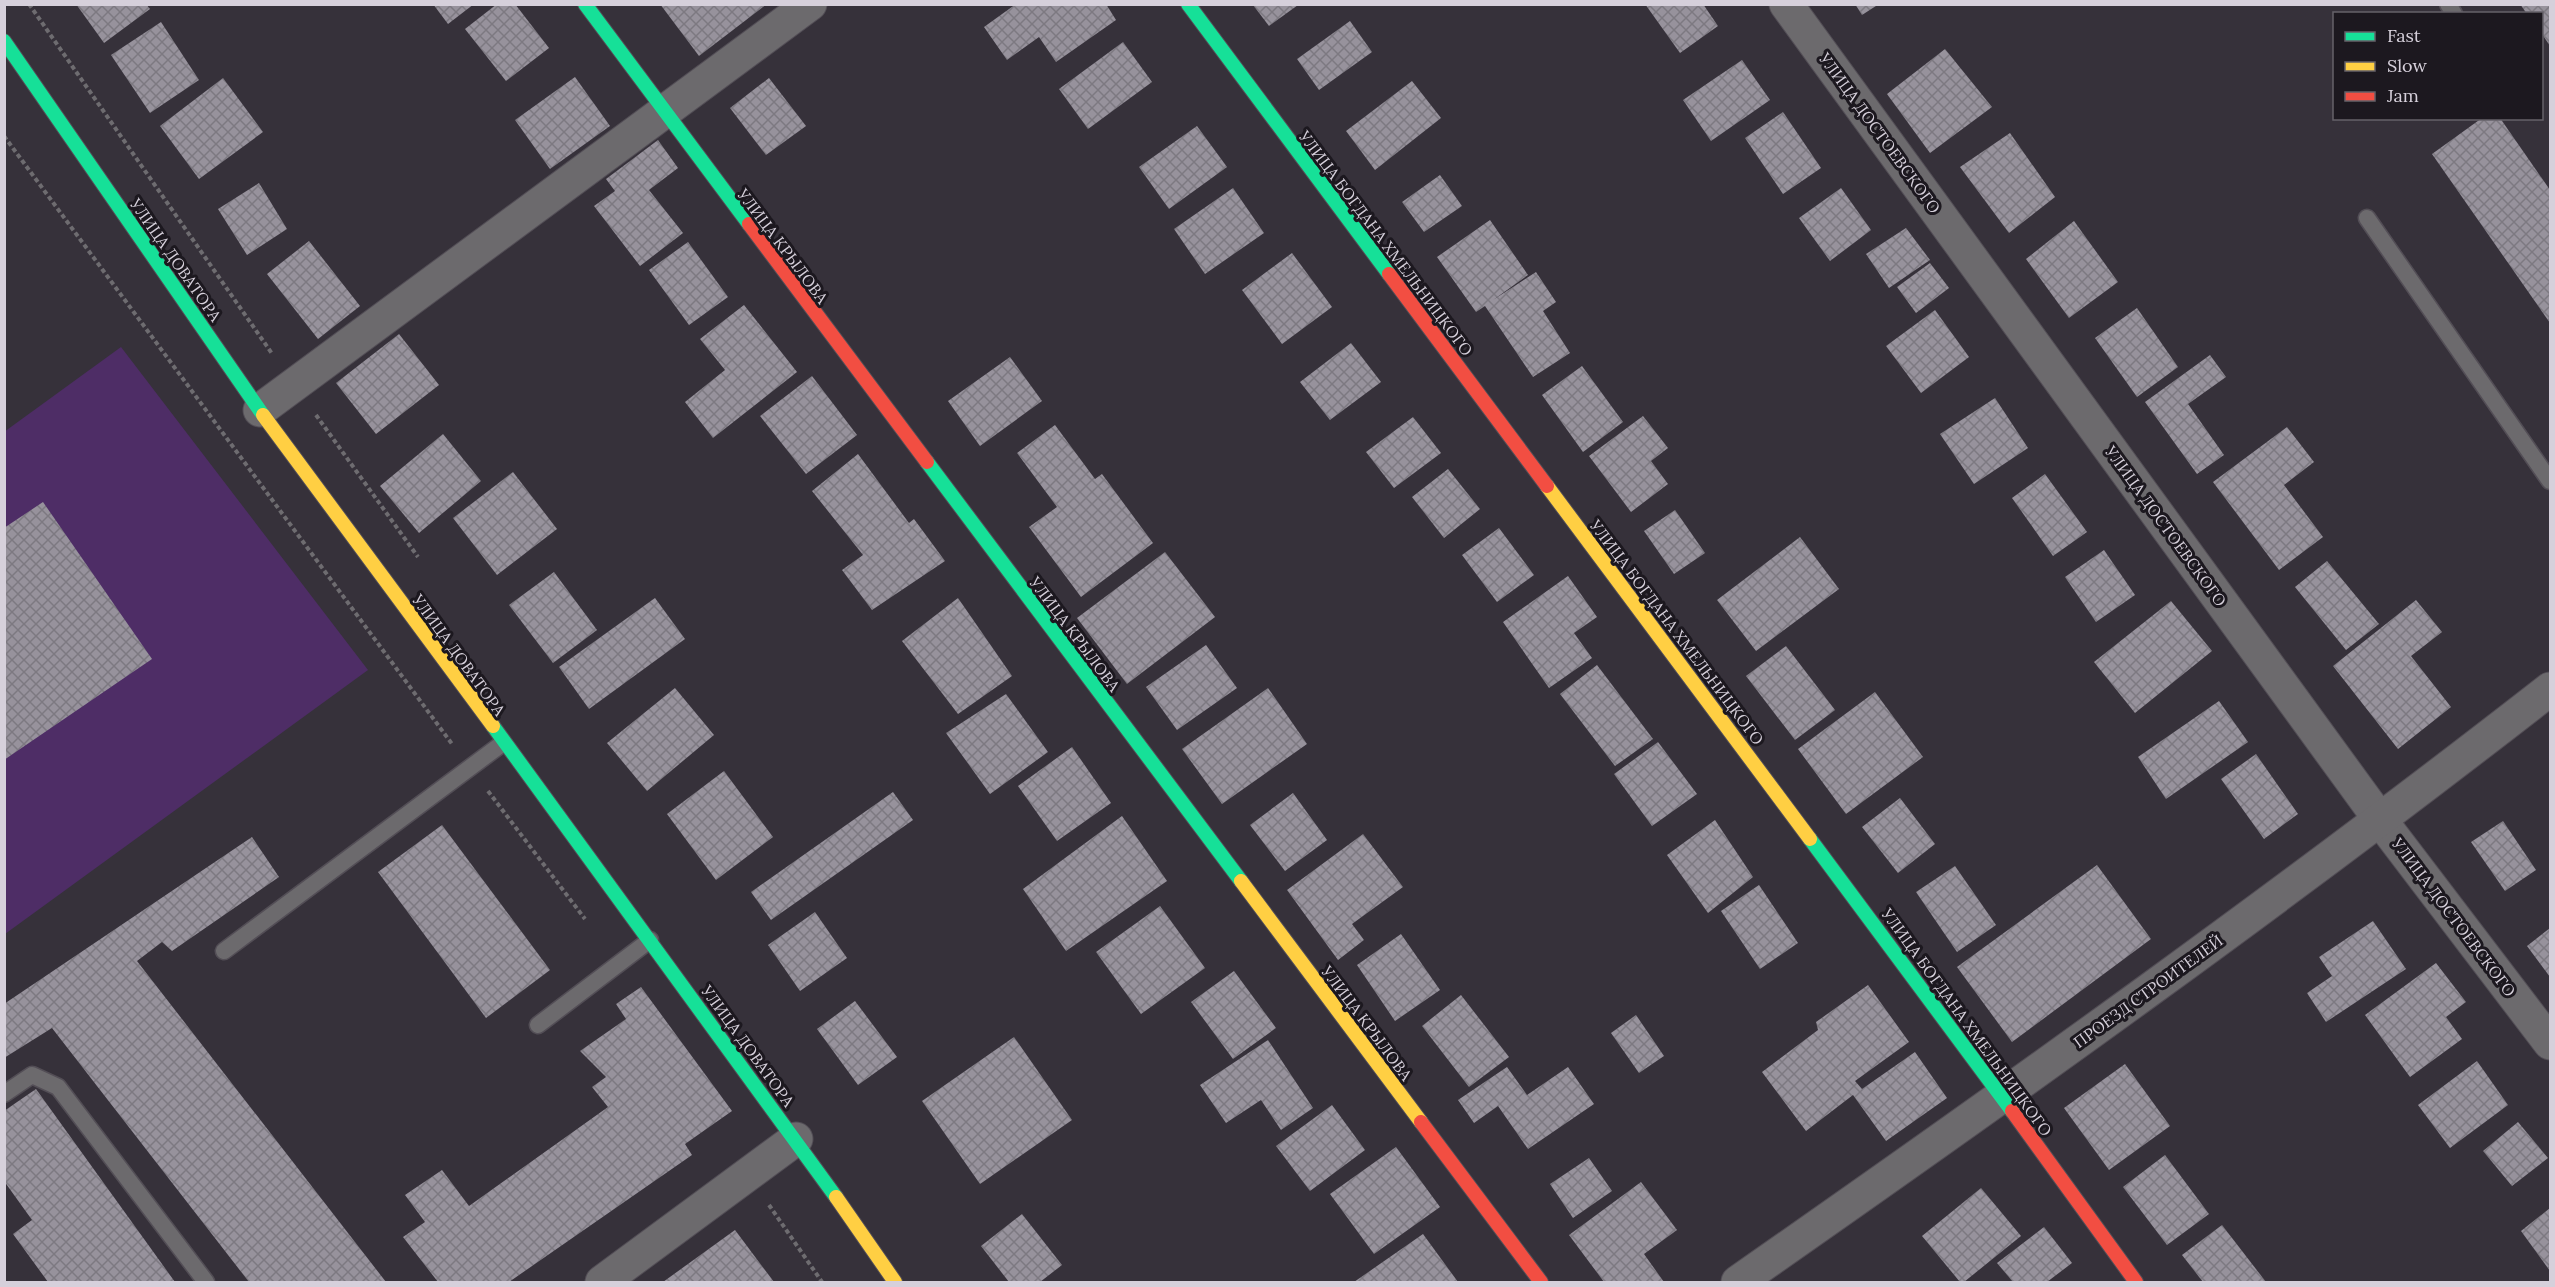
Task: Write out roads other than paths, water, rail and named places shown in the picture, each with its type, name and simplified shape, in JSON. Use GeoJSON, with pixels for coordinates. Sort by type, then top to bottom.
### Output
{"type":"FeatureCollection","features":[{"type":"Feature","properties":{"kind":"street","name":"УЛИЦА КРЫЛОВА"},"geometry":{"type":"LineString","coordinates":[[585,4],[663,113],[1541,1282]]}},
{"type":"Feature","properties":{"kind":"street"},"geometry":{"type":"LineString","coordinates":[[261,410],[810,4]]}},
{"type":"Feature","properties":{"kind":"street","name":"УЛИЦА БОГДАНА ХМЕЛЬНИЦКОГО"},"geometry":{"type":"LineString","coordinates":[[1188,4],[2002,1097],[2136,1282]]}},
{"type":"Feature","properties":{"kind":"street","name":"УЛИЦА ДОСТОЕВСКОГО"},"geometry":{"type":"LineString","coordinates":[[1786,4],[2381,821],[2550,1043]]}},
{"type":"Feature","properties":{"kind":"street","name":"УЛИЦА ДОВАТОРА"},"geometry":{"type":"LineString","coordinates":[[4,42],[261,410],[502,743],[796,1139],[895,1282]]}},
{"type":"Feature","properties":{"kind":"street","name":"ПРОЕЗД СТРОИТЕЛЕЙ"},"geometry":{"type":"LineString","coordinates":[[1738,1282],[2002,1097],[2381,821],[2550,689]]}},
{"type":"Feature","properties":{"kind":"street"},"geometry":{"type":"LineString","coordinates":[[602,1282],[796,1139]]}},
{"type":"Feature","properties":{"kind":"lane"},"geometry":{"type":"LineString","coordinates":[[2367,218],[2550,481]]}},
{"type":"Feature","properties":{"kind":"lane"},"geometry":{"type":"LineString","coordinates":[[224,951],[502,743]]}},
{"type":"Feature","properties":{"kind":"lane"},"geometry":{"type":"LineString","coordinates":[[538,1025],[650,940]]}},
{"type":"Feature","properties":{"kind":"lane"},"geometry":{"type":"LineString","coordinates":[[4,1094],[32,1075],[58,1087],[206,1282]]}}]}
